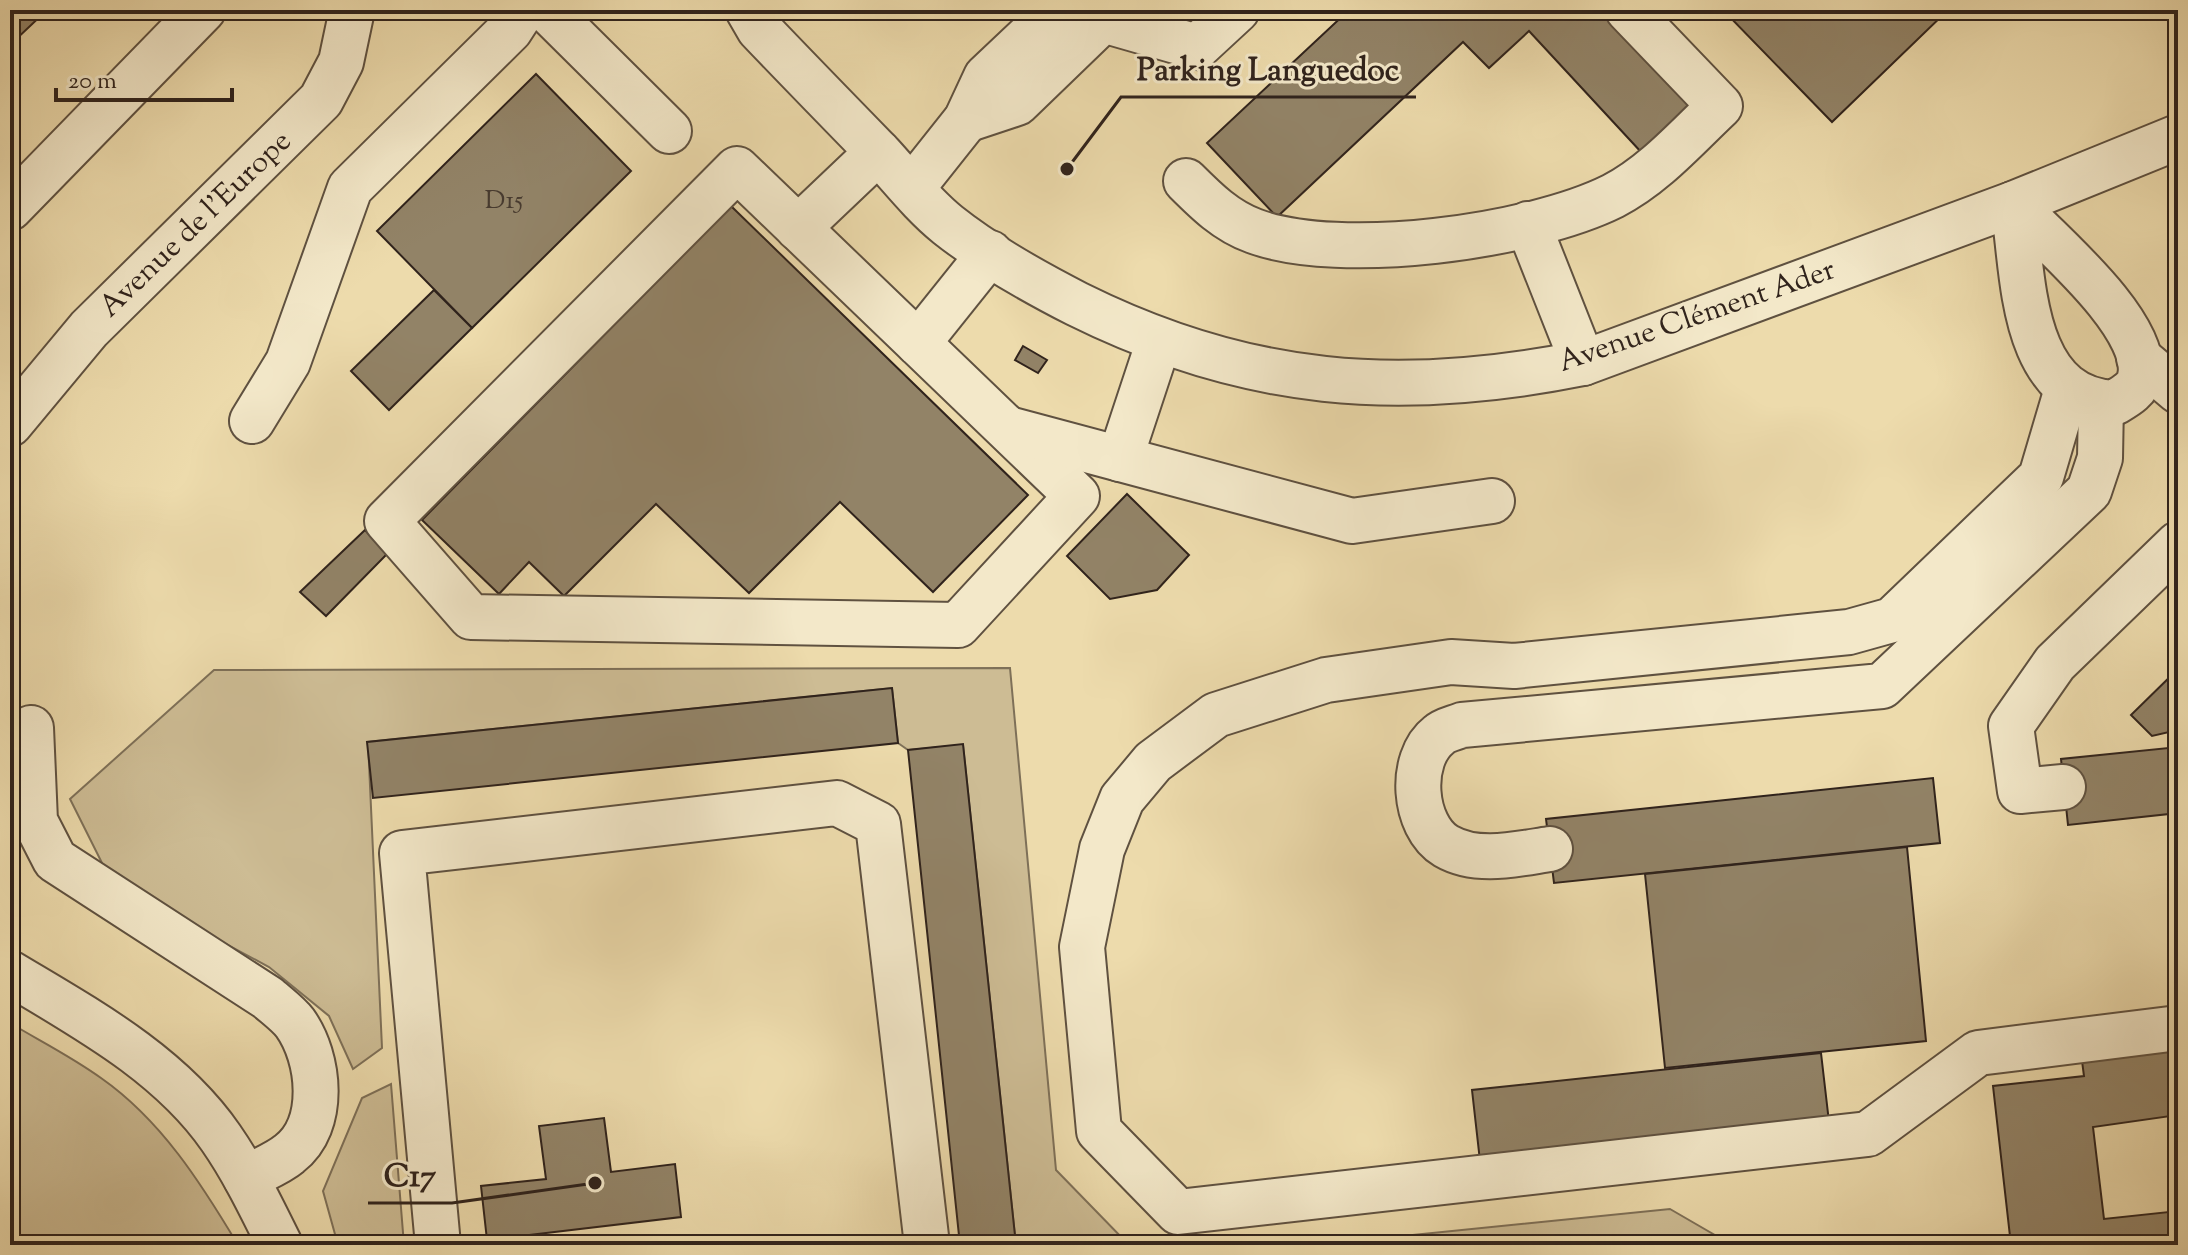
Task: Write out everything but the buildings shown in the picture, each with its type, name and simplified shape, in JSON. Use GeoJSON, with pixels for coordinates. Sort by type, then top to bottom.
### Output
{"type":"FeatureCollection","features":[{"type":"Feature","properties":{"kind":"street"},"geometry":{"type":"LineString","coordinates":[[10,208],[203,10]]}},
{"type":"Feature","properties":{"kind":"street","name":"Avenue de l'Europe"},"geometry":{"type":"LineString","coordinates":[[10,424],[89,329],[321,100],[341,62],[352,10]]}},
{"type":"Feature","properties":{"kind":"street"},"geometry":{"type":"LineString","coordinates":[[252,421],[288,362],[350,188],[510,30],[523,10]]}},
{"type":"Feature","properties":{"kind":"street"},"geometry":{"type":"LineString","coordinates":[[547,10],[669,131]]}},
{"type":"Feature","properties":{"kind":"street","name":"Avenue Clément Ader"},"geometry":{"type":"LineString","coordinates":[[748,10],[759,29],[947,224],[1027,279],[1186,352],[1288,377],[1372,385],[1473,380],[1583,363],[2013,204],[2178,137]]}},
{"type":"Feature","properties":{"kind":"street"},"geometry":{"type":"LineString","coordinates":[[912,188],[966,120],[986,77],[1057,10]]}},
{"type":"Feature","properties":{"kind":"street"},"geometry":{"type":"LineString","coordinates":[[966,120],[1017,103],[1097,15],[1197,47],[1237,10]]}},
{"type":"Feature","properties":{"kind":"street"},"geometry":{"type":"LineString","coordinates":[[1186,181],[1211,206],[1253,231],[1309,242],[1374,246],[1528,224],[1614,195],[1660,163],[1720,106],[1628,10]]}},
{"type":"Feature","properties":{"kind":"street"},"geometry":{"type":"LineString","coordinates":[[798,228],[878,152]]}},
{"type":"Feature","properties":{"kind":"street"},"geometry":{"type":"LineString","coordinates":[[737,169],[798,228],[1077,496],[958,625],[471,617],[387,521],[737,169]]}},
{"type":"Feature","properties":{"kind":"street"},"geometry":{"type":"LineString","coordinates":[[2013,204],[2121,318],[2139,358],[2140,377],[2134,388],[2114,403],[2084,396],[2039,354],[2013,204]]}},
{"type":"Feature","properties":{"kind":"street"},"geometry":{"type":"LineString","coordinates":[[1528,224],[1583,363]]}},
{"type":"Feature","properties":{"kind":"street"},"geometry":{"type":"LineString","coordinates":[[918,343],[990,253]]}},
{"type":"Feature","properties":{"kind":"street"},"geometry":{"type":"LineString","coordinates":[[1120,459],[1159,341]]}},
{"type":"Feature","properties":{"kind":"street"},"geometry":{"type":"LineString","coordinates":[[2139,358],[2178,391]]}},
{"type":"Feature","properties":{"kind":"street"},"geometry":{"type":"LineString","coordinates":[[1550,849],[1484,856],[1465,854],[1436,838],[1423,812],[1419,770],[1438,735],[1462,725],[1882,686],[2089,491],[2100,458],[2084,396]]}},
{"type":"Feature","properties":{"kind":"street"},"geometry":{"type":"LineString","coordinates":[[2084,396],[2041,477],[1892,620],[1849,632],[1514,666],[1451,662],[1326,680],[1216,715],[1153,762],[1122,799],[1102,849],[1082,947],[1099,1131],[1178,1212],[1868,1134],[1978,1053],[2178,1028]]}},
{"type":"Feature","properties":{"kind":"street"},"geometry":{"type":"LineString","coordinates":[[1008,429],[1352,521],[1492,501]]}},
{"type":"Feature","properties":{"kind":"street"},"geometry":{"type":"LineString","coordinates":[[2063,787],[2020,791],[2011,726],[2055,663],[2178,544]]}},
{"type":"Feature","properties":{"kind":"street"},"geometry":{"type":"LineString","coordinates":[[31,728],[35,821],[55,860],[268,998],[295,1023],[309,1052],[316,1087],[311,1120],[291,1153],[246,1178]]}},
{"type":"Feature","properties":{"kind":"street"},"geometry":{"type":"LineString","coordinates":[[438,1245],[402,853],[837,803],[878,824],[927,1245]]}},
{"type":"Feature","properties":{"kind":"street"},"geometry":{"type":"LineString","coordinates":[[10,973],[130,1048],[178,1088],[220,1135],[280,1245]]}},
{"type":"Feature","properties":{"kind":"shaded area"},"geometry":{"type":"Polygon","coordinates":[[[1010,668],[1056,1170],[1129,1245],[1016,1245],[963,745],[908,750],[898,743],[892,688],[368,742],[382,1048],[353,1069],[329,1016],[269,967],[112,883],[70,799],[214,670],[1010,668]]]}},
{"type":"Feature","properties":{"kind":"shaded area"},"geometry":{"type":"Polygon","coordinates":[[[10,1023],[90,1070],[143,1113],[194,1176],[238,1245],[10,1245],[10,1023]]]}},
{"type":"Feature","properties":{"kind":"shaded area"},"geometry":{"type":"Polygon","coordinates":[[[391,1084],[404,1245],[338,1245],[323,1191],[362,1098],[391,1084]]]}},
{"type":"Feature","properties":{"kind":"shaded area"},"geometry":{"type":"Polygon","coordinates":[[[1670,1209],[1732,1245],[1314,1245],[1670,1209]]]}},
{"type":"Feature","properties":{"kind":"place","name":"Parking Languedoc"},"geometry":{"type":"Point","coordinates":[1067,169]}},
{"type":"Feature","properties":{"kind":"place","name":"C17"},"geometry":{"type":"Point","coordinates":[595,1183]}}]}
